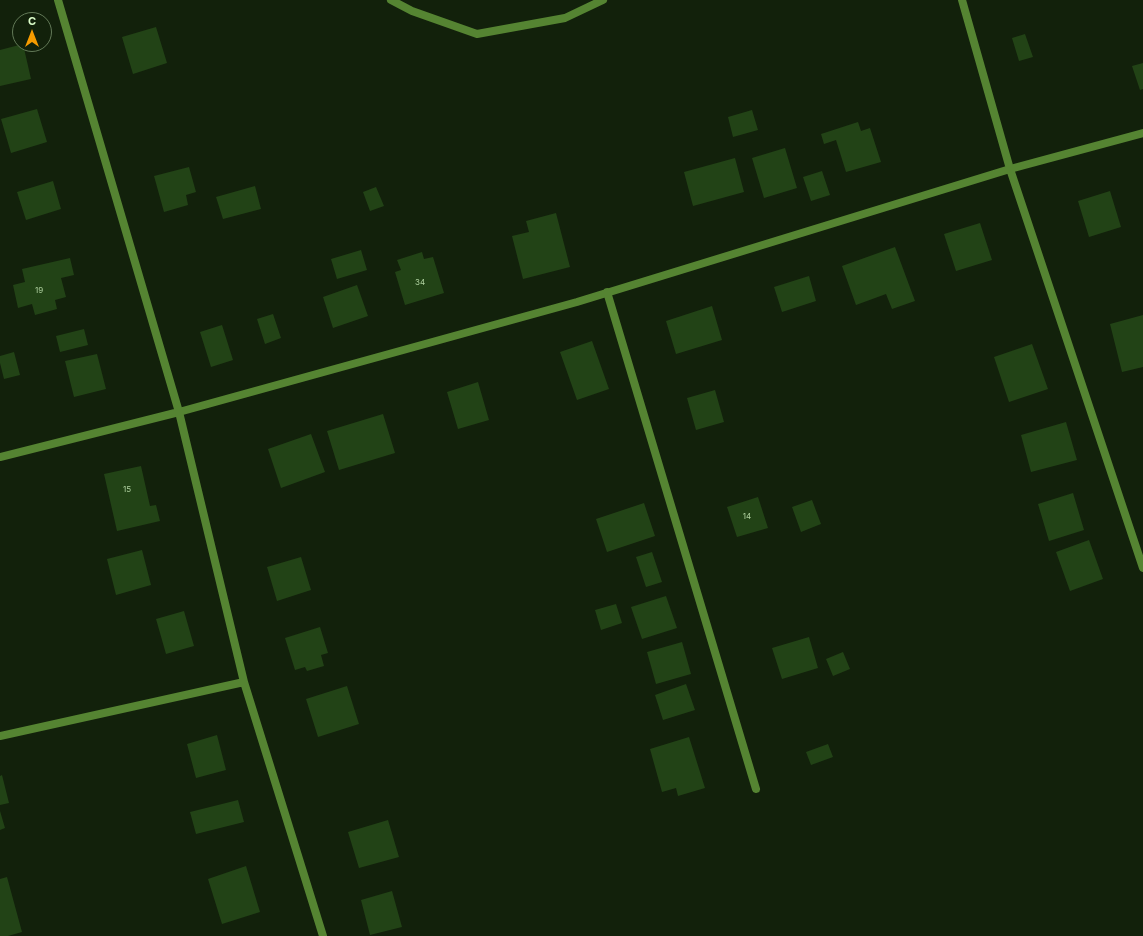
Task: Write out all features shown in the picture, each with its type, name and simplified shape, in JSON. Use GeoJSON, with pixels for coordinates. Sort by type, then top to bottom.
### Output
{"type":"FeatureCollection","features":[{"type":"Feature","properties":{"kind":"street"},"geometry":{"type":"LineString","coordinates":[[58,0],[179,412],[244,682],[323,936]]}},
{"type":"Feature","properties":{"kind":"street"},"geometry":{"type":"LineString","coordinates":[[391,0],[412,11],[477,34],[565,18],[603,0]]}},
{"type":"Feature","properties":{"kind":"street"},"geometry":{"type":"LineString","coordinates":[[962,0],[1010,169],[1143,568]]}},
{"type":"Feature","properties":{"kind":"street"},"geometry":{"type":"LineString","coordinates":[[0,457],[179,412],[607,292],[1010,169],[1143,134]]}},
{"type":"Feature","properties":{"kind":"street"},"geometry":{"type":"LineString","coordinates":[[607,292],[756,789]]}},
{"type":"Feature","properties":{"kind":"street"},"geometry":{"type":"LineString","coordinates":[[0,736],[244,682]]}},
{"type":"Feature","properties":{"kind":"building"},"geometry":{"type":"Polygon","coordinates":[[[156,27],[167,63],[133,74],[122,37],[156,27]]]}},
{"type":"Feature","properties":{"kind":"building"},"geometry":{"type":"Polygon","coordinates":[[[1025,34],[1033,57],[1019,61],[1012,38],[1025,34]]]}},
{"type":"Feature","properties":{"kind":"building"},"geometry":{"type":"Polygon","coordinates":[[[12,47],[12,52],[25,52],[31,79],[0,86],[0,50],[12,47]]]}},
{"type":"Feature","properties":{"kind":"building"},"geometry":{"type":"Polygon","coordinates":[[[1143,63],[1143,89],[1140,90],[1132,66],[1143,63]]]}},
{"type":"Feature","properties":{"kind":"building"},"geometry":{"type":"Polygon","coordinates":[[[37,109],[47,142],[11,153],[1,119],[37,109]]]}},
{"type":"Feature","properties":{"kind":"building"},"geometry":{"type":"Polygon","coordinates":[[[752,110],[758,130],[733,137],[728,117],[752,110]]]}},
{"type":"Feature","properties":{"kind":"building"},"geometry":{"type":"Polygon","coordinates":[[[858,122],[861,131],[870,128],[881,162],[846,172],[836,140],[824,144],[821,134],[858,122]]]}},
{"type":"Feature","properties":{"kind":"building"},"geometry":{"type":"Polygon","coordinates":[[[785,148],[797,188],[764,198],[752,158],[785,148]]]}},
{"type":"Feature","properties":{"kind":"building"},"geometry":{"type":"Polygon","coordinates":[[[735,158],[744,192],[693,206],[684,172],[735,158]]]}},
{"type":"Feature","properties":{"kind":"building"},"geometry":{"type":"Polygon","coordinates":[[[189,167],[196,192],[186,195],[188,205],[164,212],[154,176],[189,167]]]}},
{"type":"Feature","properties":{"kind":"building"},"geometry":{"type":"Polygon","coordinates":[[[822,171],[830,195],[811,201],[803,177],[822,171]]]}},
{"type":"Feature","properties":{"kind":"building"},"geometry":{"type":"Polygon","coordinates":[[[53,181],[61,209],[26,220],[17,192],[53,181]]]}},
{"type":"Feature","properties":{"kind":"building"},"geometry":{"type":"Polygon","coordinates":[[[255,186],[261,209],[223,219],[216,197],[255,186]]]}},
{"type":"Feature","properties":{"kind":"building"},"geometry":{"type":"Polygon","coordinates":[[[376,187],[384,206],[370,211],[363,192],[376,187]]]}},
{"type":"Feature","properties":{"kind":"building"},"geometry":{"type":"Polygon","coordinates":[[[1110,191],[1121,227],[1089,237],[1078,201],[1110,191]]]}},
{"type":"Feature","properties":{"kind":"building"},"geometry":{"type":"Polygon","coordinates":[[[556,213],[570,267],[523,279],[512,236],[529,232],[526,221],[556,213]]]}},
{"type":"Feature","properties":{"kind":"building"},"geometry":{"type":"Polygon","coordinates":[[[980,223],[992,260],[956,271],[944,234],[980,223]]]}},
{"type":"Feature","properties":{"kind":"building"},"geometry":{"type":"Polygon","coordinates":[[[895,247],[915,301],[892,309],[886,294],[856,305],[842,266],[895,247]]]}},
{"type":"Feature","properties":{"kind":"building"},"geometry":{"type":"Polygon","coordinates":[[[361,250],[367,270],[337,279],[331,259],[361,250]]]}},
{"type":"Feature","properties":{"kind":"building"},"geometry":{"type":"Polygon","coordinates":[[[422,252],[424,259],[433,257],[444,293],[405,305],[395,272],[401,270],[397,260],[422,252]]]}},
{"type":"Feature","properties":{"kind":"building"},"geometry":{"type":"Polygon","coordinates":[[[70,258],[74,275],[61,278],[66,297],[55,300],[57,309],[35,315],[32,304],[18,308],[13,285],[25,282],[22,269],[70,258]]]}},
{"type":"Feature","properties":{"kind":"building"},"geometry":{"type":"Polygon","coordinates":[[[809,276],[816,301],[782,312],[774,287],[809,276]]]}},
{"type":"Feature","properties":{"kind":"building"},"geometry":{"type":"Polygon","coordinates":[[[357,285],[368,316],[333,328],[323,297],[357,285]]]}},
{"type":"Feature","properties":{"kind":"building"},"geometry":{"type":"Polygon","coordinates":[[[712,306],[722,340],[676,354],[666,321],[712,306]]]}},
{"type":"Feature","properties":{"kind":"building"},"geometry":{"type":"Polygon","coordinates":[[[273,314],[281,338],[265,344],[257,319],[273,314]]]}},
{"type":"Feature","properties":{"kind":"building"},"geometry":{"type":"Polygon","coordinates":[[[1143,315],[1143,367],[1122,372],[1110,324],[1143,315]]]}},
{"type":"Feature","properties":{"kind":"building"},"geometry":{"type":"Polygon","coordinates":[[[222,325],[233,360],[211,367],[200,332],[222,325]]]}},
{"type":"Feature","properties":{"kind":"building"},"geometry":{"type":"Polygon","coordinates":[[[84,329],[88,345],[60,352],[56,336],[84,329]]]}},
{"type":"Feature","properties":{"kind":"building"},"geometry":{"type":"Polygon","coordinates":[[[592,341],[609,389],[577,400],[560,352],[592,341]]]}},
{"type":"Feature","properties":{"kind":"building"},"geometry":{"type":"Polygon","coordinates":[[[1032,344],[1048,389],[1009,402],[994,357],[1032,344]]]}},
{"type":"Feature","properties":{"kind":"building"},"geometry":{"type":"Polygon","coordinates":[[[14,352],[20,375],[4,379],[0,356],[14,352]]]}},
{"type":"Feature","properties":{"kind":"building"},"geometry":{"type":"Polygon","coordinates":[[[97,354],[106,389],[74,397],[65,361],[97,354]]]}},
{"type":"Feature","properties":{"kind":"building"},"geometry":{"type":"Polygon","coordinates":[[[478,382],[489,420],[458,429],[447,392],[478,382]]]}},
{"type":"Feature","properties":{"kind":"building"},"geometry":{"type":"Polygon","coordinates":[[[715,390],[724,422],[696,430],[687,398],[715,390]]]}},
{"type":"Feature","properties":{"kind":"building"},"geometry":{"type":"Polygon","coordinates":[[[383,414],[395,453],[339,470],[327,431],[383,414]]]}},
{"type":"Feature","properties":{"kind":"building"},"geometry":{"type":"Polygon","coordinates":[[[1066,422],[1077,460],[1031,472],[1021,435],[1066,422]]]}},
{"type":"Feature","properties":{"kind":"building"},"geometry":{"type":"Polygon","coordinates":[[[311,434],[325,472],[281,488],[268,449],[311,434]]]}},
{"type":"Feature","properties":{"kind":"building"},"geometry":{"type":"Polygon","coordinates":[[[141,466],[150,506],[156,505],[160,521],[117,531],[104,474],[141,466]]]}},
{"type":"Feature","properties":{"kind":"building"},"geometry":{"type":"Polygon","coordinates":[[[1073,493],[1084,530],[1049,541],[1038,504],[1073,493]]]}},
{"type":"Feature","properties":{"kind":"building"},"geometry":{"type":"Polygon","coordinates":[[[758,497],[768,528],[737,537],[727,507],[758,497]]]}},
{"type":"Feature","properties":{"kind":"building"},"geometry":{"type":"Polygon","coordinates":[[[812,500],[821,524],[801,532],[792,507],[812,500]]]}},
{"type":"Feature","properties":{"kind":"building"},"geometry":{"type":"Polygon","coordinates":[[[644,503],[655,536],[607,552],[596,519],[644,503]]]}},
{"type":"Feature","properties":{"kind":"building"},"geometry":{"type":"Polygon","coordinates":[[[1089,540],[1103,579],[1070,591],[1056,552],[1089,540]]]}},
{"type":"Feature","properties":{"kind":"building"},"geometry":{"type":"Polygon","coordinates":[[[142,550],[151,585],[116,595],[107,559],[142,550]]]}},
{"type":"Feature","properties":{"kind":"building"},"geometry":{"type":"Polygon","coordinates":[[[652,552],[662,582],[646,587],[636,557],[652,552]]]}},
{"type":"Feature","properties":{"kind":"building"},"geometry":{"type":"Polygon","coordinates":[[[301,557],[311,590],[277,601],[267,567],[301,557]]]}},
{"type":"Feature","properties":{"kind":"building"},"geometry":{"type":"Polygon","coordinates":[[[666,596],[677,628],[642,639],[631,607],[666,596]]]}},
{"type":"Feature","properties":{"kind":"building"},"geometry":{"type":"Polygon","coordinates":[[[616,604],[622,623],[601,630],[595,610],[616,604]]]}},
{"type":"Feature","properties":{"kind":"building"},"geometry":{"type":"Polygon","coordinates":[[[184,611],[194,646],[166,654],[156,619],[184,611]]]}},
{"type":"Feature","properties":{"kind":"building"},"geometry":{"type":"Polygon","coordinates":[[[320,627],[328,653],[321,655],[324,666],[307,671],[305,667],[295,670],[285,638],[320,627]]]}},
{"type":"Feature","properties":{"kind":"building"},"geometry":{"type":"Polygon","coordinates":[[[809,637],[818,668],[782,679],[772,648],[809,637]]]}},
{"type":"Feature","properties":{"kind":"building"},"geometry":{"type":"Polygon","coordinates":[[[682,642],[691,674],[656,684],[647,652],[682,642]]]}},
{"type":"Feature","properties":{"kind":"building"},"geometry":{"type":"Polygon","coordinates":[[[843,652],[850,669],[833,676],[826,659],[843,652]]]}},
{"type":"Feature","properties":{"kind":"building"},"geometry":{"type":"Polygon","coordinates":[[[686,684],[695,710],[663,720],[655,695],[686,684]]]}},
{"type":"Feature","properties":{"kind":"building"},"geometry":{"type":"Polygon","coordinates":[[[347,686],[359,724],[318,737],[306,699],[347,686]]]}},
{"type":"Feature","properties":{"kind":"building"},"geometry":{"type":"Polygon","coordinates":[[[217,735],[226,770],[196,778],[187,744],[217,735]]]}},
{"type":"Feature","properties":{"kind":"building"},"geometry":{"type":"Polygon","coordinates":[[[689,737],[705,788],[678,796],[676,788],[662,792],[650,749],[689,737]]]}},
{"type":"Feature","properties":{"kind":"building"},"geometry":{"type":"Polygon","coordinates":[[[828,744],[833,757],[811,765],[806,752],[828,744]]]}},
{"type":"Feature","properties":{"kind":"building"},"geometry":{"type":"Polygon","coordinates":[[[2,775],[9,803],[0,805],[0,776],[2,775]]]}},
{"type":"Feature","properties":{"kind":"building"},"geometry":{"type":"Polygon","coordinates":[[[238,800],[244,822],[196,834],[190,812],[238,800]]]}},
{"type":"Feature","properties":{"kind":"building"},"geometry":{"type":"Polygon","coordinates":[[[0,811],[5,828],[0,830],[0,811]]]}},
{"type":"Feature","properties":{"kind":"building"},"geometry":{"type":"Polygon","coordinates":[[[388,820],[399,857],[359,868],[348,832],[388,820]]]}},
{"type":"Feature","properties":{"kind":"building"},"geometry":{"type":"Polygon","coordinates":[[[246,866],[260,912],[222,924],[208,879],[246,866]]]}},
{"type":"Feature","properties":{"kind":"building"},"geometry":{"type":"Polygon","coordinates":[[[7,877],[22,932],[8,936],[0,936],[0,879],[7,877]]]}},
{"type":"Feature","properties":{"kind":"building"},"geometry":{"type":"Polygon","coordinates":[[[392,891],[402,927],[370,935],[361,900],[392,891]]]}}]}
